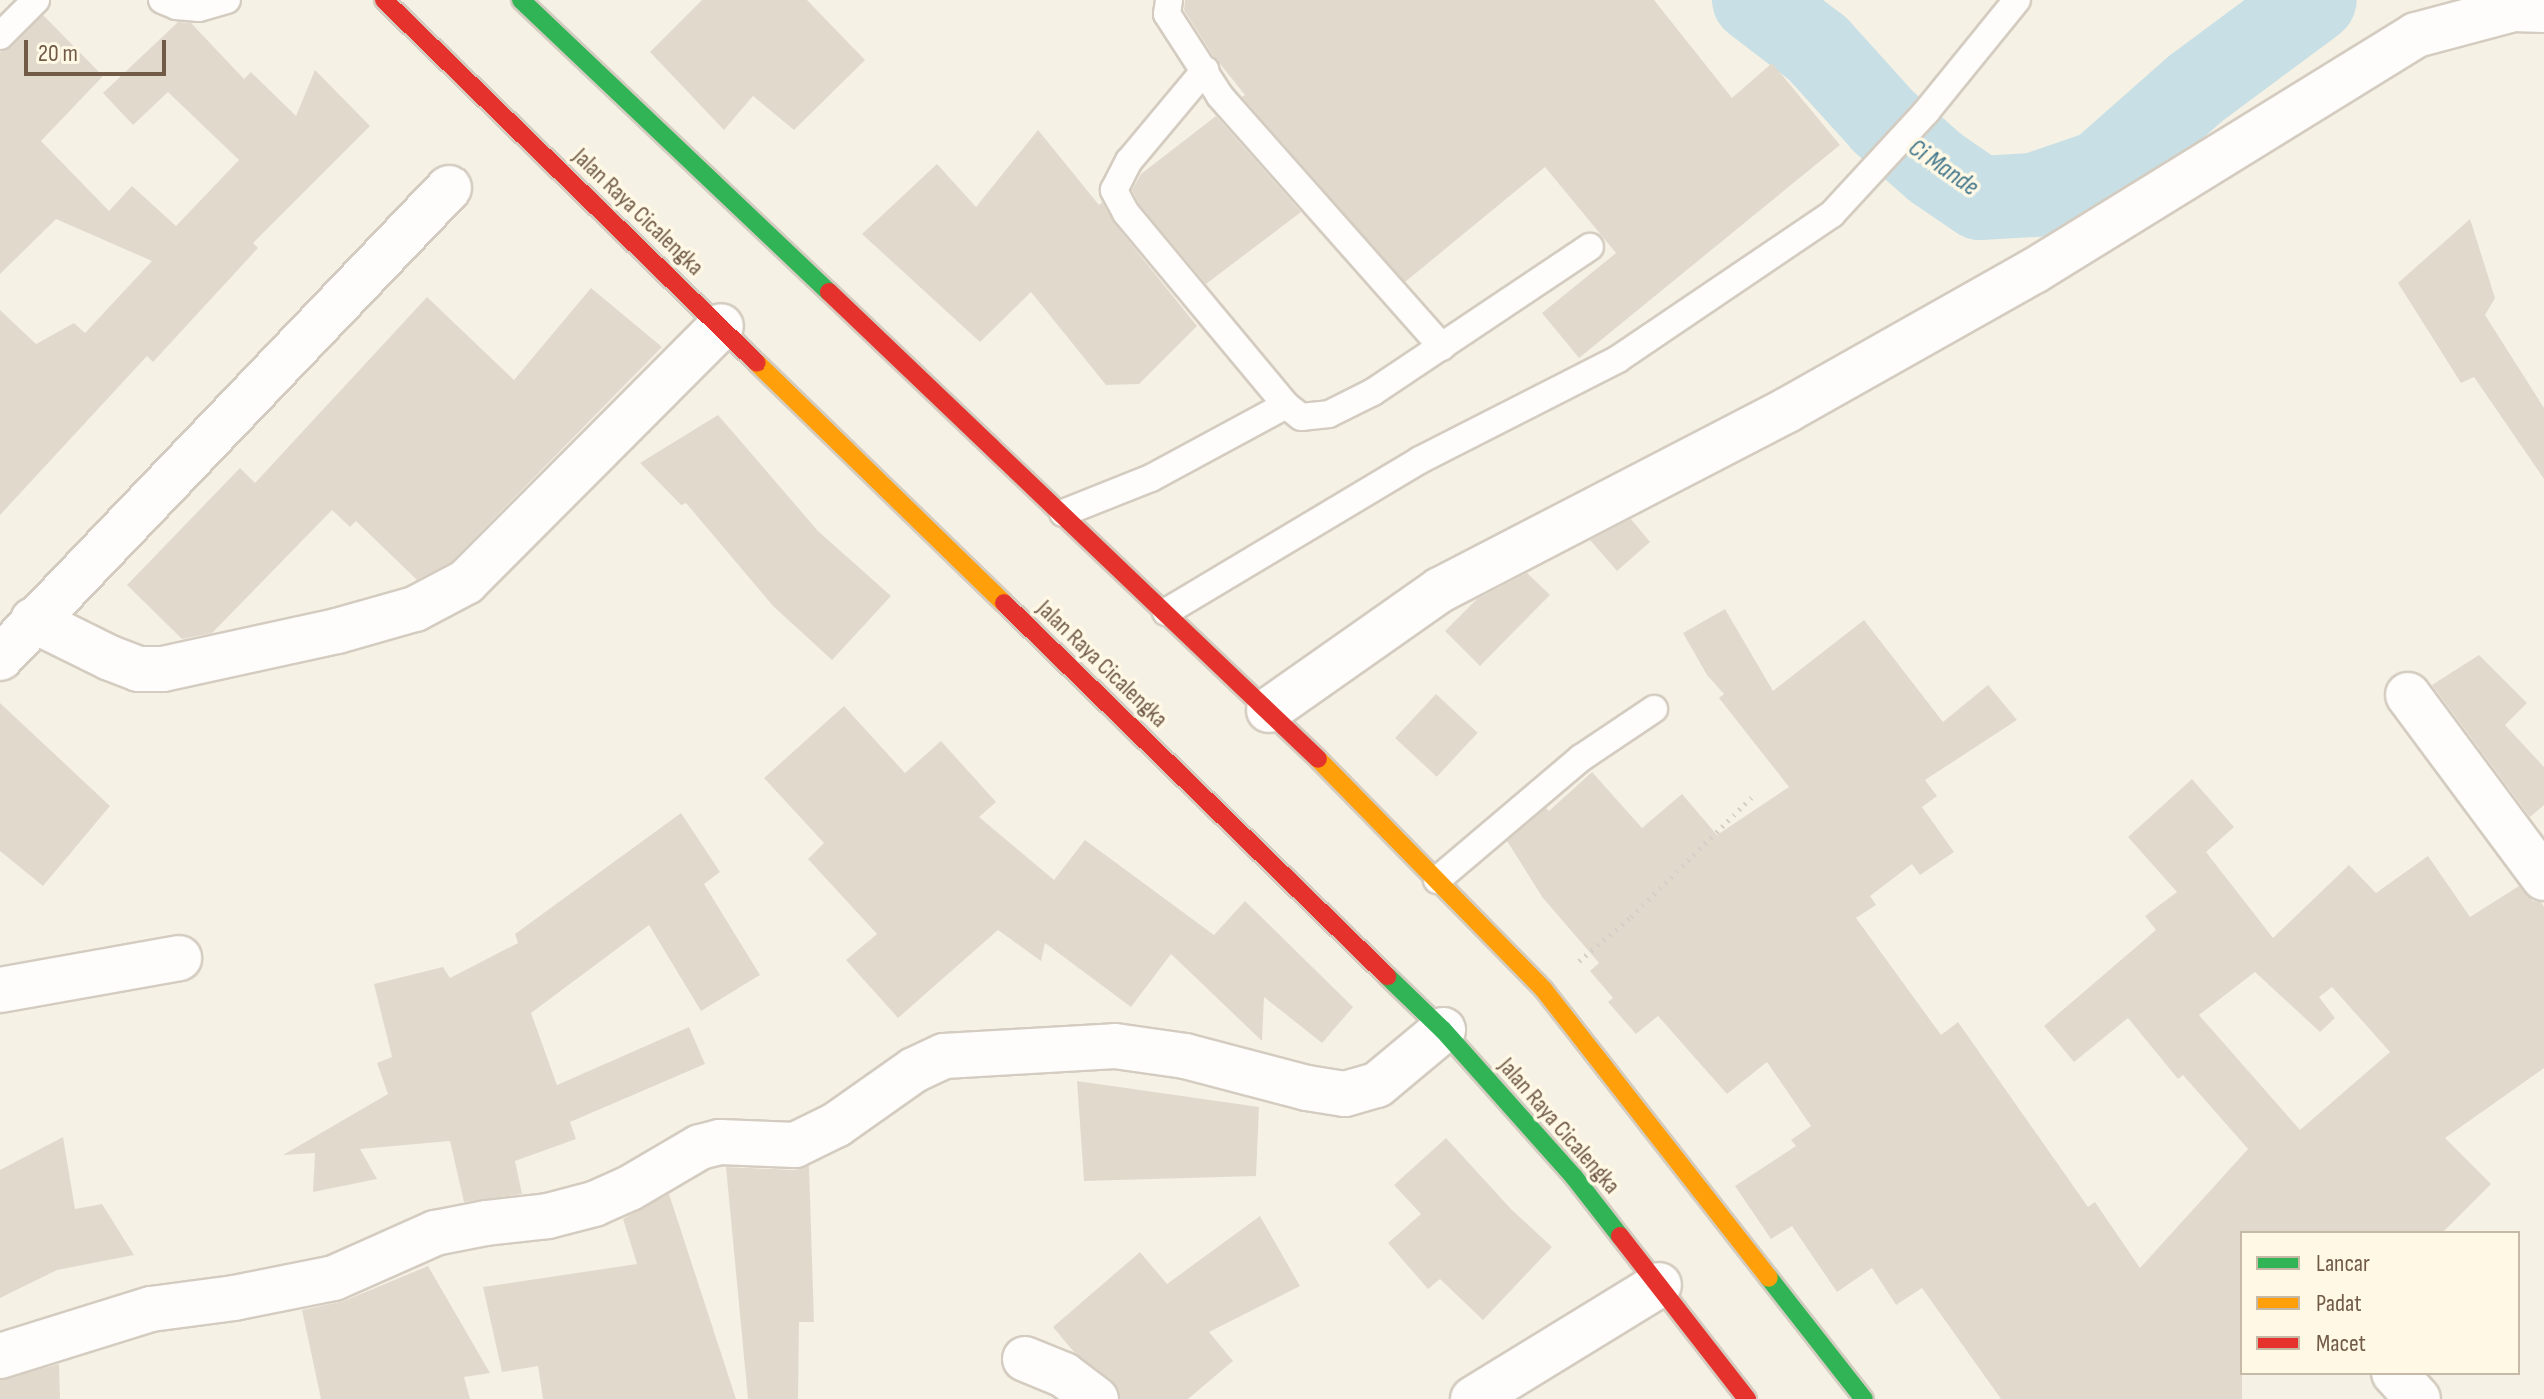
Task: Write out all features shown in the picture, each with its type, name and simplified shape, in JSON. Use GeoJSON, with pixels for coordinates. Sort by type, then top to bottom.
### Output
{"type":"FeatureCollection","features":[{"type":"Feature","properties":{"kind":"highway","name":"Jalan Raya Cicalengka"},"geometry":{"type":"LineString","coordinates":[[384,0],[1443,1030],[1574,1177],[1747,1399]]}},
{"type":"Feature","properties":{"kind":"highway"},"geometry":{"type":"LineString","coordinates":[[521,0],[1269,710],[1544,990],[1864,1399]]}},
{"type":"Feature","properties":{"kind":"street"},"geometry":{"type":"LineString","coordinates":[[1269,710],[1440,590],[1787,410],[2034,271],[2416,35],[2514,9],[2544,10]]}},
{"type":"Feature","properties":{"kind":"street"},"geometry":{"type":"LineString","coordinates":[[0,658],[449,188]]}},
{"type":"Feature","properties":{"kind":"street"},"geometry":{"type":"LineString","coordinates":[[33,620],[138,669],[163,669],[337,631],[415,609],[466,582],[721,326]]}},
{"type":"Feature","properties":{"kind":"street"},"geometry":{"type":"LineString","coordinates":[[2408,695],[2544,878]]}},
{"type":"Feature","properties":{"kind":"street"},"geometry":{"type":"LineString","coordinates":[[0,990],[179,958]]}},
{"type":"Feature","properties":{"kind":"street"},"geometry":{"type":"LineString","coordinates":[[0,1356],[151,1309],[234,1298],[334,1278],[435,1233],[548,1216],[594,1204],[630,1188],[700,1147],[720,1142],[795,1145],[836,1125],[914,1070],[944,1056],[1115,1046],[1185,1056],[1307,1088],[1345,1094],[1361,1092],[1377,1085],[1443,1030]]}},
{"type":"Feature","properties":{"kind":"street"},"geometry":{"type":"LineString","coordinates":[[1473,1399],[1659,1285]]}},
{"type":"Feature","properties":{"kind":"street"},"geometry":{"type":"LineString","coordinates":[[1025,1359],[1064,1375],[1096,1399]]}},
{"type":"Feature","properties":{"kind":"street"},"geometry":{"type":"LineString","coordinates":[[2396,1375],[2418,1399]]}},
{"type":"Feature","properties":{"kind":"lane"},"geometry":{"type":"LineString","coordinates":[[0,36],[36,0]]}},
{"type":"Feature","properties":{"kind":"lane"},"geometry":{"type":"LineString","coordinates":[[162,0],[176,6],[199,8],[227,0]]}},
{"type":"Feature","properties":{"kind":"lane"},"geometry":{"type":"LineString","coordinates":[[1169,0],[1167,14],[1220,96],[1442,347]]}},
{"type":"Feature","properties":{"kind":"lane"},"geometry":{"type":"LineString","coordinates":[[1166,612],[1420,460],[1618,359],[1832,214],[1926,112],[2017,0]]}},
{"type":"Feature","properties":{"kind":"lane"},"geometry":{"type":"LineString","coordinates":[[1205,70],[1129,161],[1114,190],[1126,213],[1286,405],[1301,417],[1329,414],[1373,392],[1590,247]]}},
{"type":"Feature","properties":{"kind":"lane"},"geometry":{"type":"LineString","coordinates":[[1063,513],[1151,478],[1286,405]]}},
{"type":"Feature","properties":{"kind":"lane"},"geometry":{"type":"LineString","coordinates":[[1437,880],[1581,758],[1654,709]]}},
{"type":"Feature","properties":{"kind":"path"},"geometry":{"type":"LineString","coordinates":[[1544,990],[1631,917],[1752,797]]}},
{"type":"Feature","properties":{"kind":"building"},"geometry":{"type":"Polygon","coordinates":[[[702,0],[807,0],[865,60],[794,130],[753,96],[724,130],[650,52],[702,0]]]}},
{"type":"Feature","properties":{"kind":"building"},"geometry":{"type":"Polygon","coordinates":[[[1185,0],[1654,0],[1732,98],[1772,63],[1840,145],[1579,358],[1542,313],[1616,253],[1545,167],[1405,282],[1242,97],[1245,95],[1212,54],[1184,10],[1185,0]]]}},
{"type":"Feature","properties":{"kind":"building"},"geometry":{"type":"Polygon","coordinates":[[[43,15],[103,76],[41,141],[109,211],[132,186],[176,226],[239,160],[168,92],[133,125],[103,93],[178,22],[191,23],[244,79],[251,72],[296,116],[315,70],[370,126],[253,243],[258,248],[153,362],[147,356],[0,515],[0,310],[36,344],[74,323],[85,333],[152,261],[56,219],[0,274],[0,52],[11,47],[43,15]]]}},
{"type":"Feature","properties":{"kind":"building"},"geometry":{"type":"Polygon","coordinates":[[[1216,116],[1301,212],[1206,284],[1139,204],[1132,190],[1141,174],[1216,116]]]}},
{"type":"Feature","properties":{"kind":"building"},"geometry":{"type":"Polygon","coordinates":[[[1038,130],[1099,205],[1102,202],[1114,223],[1197,326],[1139,384],[1106,385],[1031,292],[980,342],[862,234],[937,164],[976,207],[1038,130]]]}},
{"type":"Feature","properties":{"kind":"building"},"geometry":{"type":"Polygon","coordinates":[[[2470,219],[2495,298],[2485,315],[2544,408],[2544,479],[2474,377],[2461,383],[2398,283],[2470,219]]]}},
{"type":"Feature","properties":{"kind":"building"},"geometry":{"type":"Polygon","coordinates":[[[591,288],[662,347],[451,562],[417,580],[356,521],[350,527],[332,510],[212,633],[182,639],[127,585],[240,468],[255,483],[427,297],[514,380],[591,288]]]}},
{"type":"Feature","properties":{"kind":"building"},"geometry":{"type":"Polygon","coordinates":[[[718,415],[818,531],[891,596],[832,660],[773,606],[686,503],[681,505],[640,463],[718,415]]]}},
{"type":"Feature","properties":{"kind":"building"},"geometry":{"type":"Polygon","coordinates":[[[1631,519],[1650,542],[1617,571],[1590,540],[1631,519]]]}},
{"type":"Feature","properties":{"kind":"building"},"geometry":{"type":"Polygon","coordinates":[[[1527,573],[1550,595],[1480,666],[1445,631],[1477,599],[1527,573]]]}},
{"type":"Feature","properties":{"kind":"building"},"geometry":{"type":"Polygon","coordinates":[[[1725,609],[1773,691],[1864,620],[1943,722],[1988,685],[2017,720],[1925,780],[1937,796],[1922,807],[1954,852],[1920,875],[1912,864],[1870,896],[1876,905],[1856,918],[1941,1035],[1958,1022],[2088,1207],[2095,1202],[2140,1268],[2248,1149],[2183,1075],[2178,1079],[2128,1018],[2074,1062],[2044,1026],[2156,930],[2145,916],[2177,892],[2128,837],[2192,779],[2234,827],[2206,852],[2273,938],[2349,865],[2376,893],[2428,856],[2470,917],[2519,886],[2533,901],[2541,902],[2544,907],[2544,1068],[2445,1138],[2491,1184],[2444,1231],[2240,1231],[2242,1399],[2001,1399],[1922,1288],[1896,1305],[1872,1268],[1837,1292],[1792,1226],[1771,1239],[1735,1186],[1796,1146],[1791,1140],[1811,1126],[1767,1062],[1727,1094],[1658,1016],[1636,1034],[1608,1002],[1613,998],[1590,971],[1599,963],[1543,898],[1507,841],[1546,808],[1549,811],[1592,772],[1642,828],[1682,794],[1717,835],[1789,787],[1719,698],[1724,694],[1707,675],[1683,633],[1725,609]],[[2255,972],[2199,1015],[2300,1130],[2390,1052],[2332,987],[2319,997],[2335,1018],[2320,1032],[2255,972]]]}},
{"type":"Feature","properties":{"kind":"building"},"geometry":{"type":"Polygon","coordinates":[[[2479,655],[2527,703],[2505,725],[2544,767],[2544,805],[2530,817],[2432,685],[2479,655]]]}},
{"type":"Feature","properties":{"kind":"building"},"geometry":{"type":"Polygon","coordinates":[[[1436,694],[1478,733],[1437,777],[1395,738],[1436,694]]]}},
{"type":"Feature","properties":{"kind":"building"},"geometry":{"type":"Polygon","coordinates":[[[0,703],[110,806],[43,886],[0,851],[0,703]]]}},
{"type":"Feature","properties":{"kind":"building"},"geometry":{"type":"Polygon","coordinates":[[[844,706],[905,773],[941,741],[996,802],[979,817],[1054,880],[1085,840],[1214,935],[1245,901],[1353,1007],[1322,1043],[1264,997],[1262,1041],[1171,954],[1131,1007],[1045,943],[1041,961],[998,930],[898,1018],[846,960],[877,934],[808,859],[824,843],[764,778],[844,706]]]}},
{"type":"Feature","properties":{"kind":"building"},"geometry":{"type":"Polygon","coordinates":[[[681,813],[720,872],[704,884],[760,975],[701,1011],[649,925],[531,1013],[557,1085],[689,1027],[705,1064],[570,1122],[576,1139],[515,1161],[522,1194],[464,1202],[450,1141],[360,1149],[377,1179],[313,1192],[315,1153],[283,1155],[388,1094],[377,1063],[392,1057],[374,984],[443,967],[450,978],[518,943],[515,934],[681,813]]]}},
{"type":"Feature","properties":{"kind":"building"},"geometry":{"type":"Polygon","coordinates":[[[1077,1081],[1259,1107],[1256,1176],[1084,1181],[1077,1081]]]}},
{"type":"Feature","properties":{"kind":"building"},"geometry":{"type":"Polygon","coordinates":[[[63,1137],[75,1209],[102,1204],[134,1255],[57,1270],[0,1298],[0,1170],[63,1137]]]}},
{"type":"Feature","properties":{"kind":"building"},"geometry":{"type":"Polygon","coordinates":[[[1446,1138],[1511,1209],[1552,1247],[1483,1320],[1440,1279],[1428,1289],[1388,1243],[1421,1214],[1394,1185],[1446,1138]]]}},
{"type":"Feature","properties":{"kind":"building"},"geometry":{"type":"Polygon","coordinates":[[[809,1166],[814,1322],[799,1322],[798,1399],[748,1399],[726,1167],[794,1170],[809,1166]]]}},
{"type":"Feature","properties":{"kind":"building"},"geometry":{"type":"Polygon","coordinates":[[[669,1194],[736,1399],[543,1399],[538,1366],[502,1372],[483,1287],[637,1264],[623,1219],[669,1194]]]}},
{"type":"Feature","properties":{"kind":"building"},"geometry":{"type":"Polygon","coordinates":[[[1260,1216],[1300,1286],[1209,1332],[1233,1361],[1188,1399],[1120,1399],[1112,1380],[1074,1352],[1053,1327],[1140,1252],[1167,1284],[1260,1216]]]}},
{"type":"Feature","properties":{"kind":"building"},"geometry":{"type":"Polygon","coordinates":[[[428,1266],[490,1373],[464,1377],[470,1399],[321,1399],[302,1310],[344,1301],[428,1266]]]}},
{"type":"Feature","properties":{"kind":"building"},"geometry":{"type":"Polygon","coordinates":[[[59,1364],[60,1399],[0,1399],[0,1380],[59,1364]]]}},
{"type":"Feature","properties":{"kind":"waterway","name":"Ci Mande"},"geometry":{"type":"LineString","coordinates":[[1754,0],[1818,49],[1884,122],[1936,168],[1980,198],[2034,195],[2101,172],[2195,89],[2315,0]]}},
{"type":"Feature","properties":{"kind":"traffic: fast"},"geometry":{"type":"LineString","coordinates":[[521,0],[829,292]]}},
{"type":"Feature","properties":{"kind":"traffic: fast"},"geometry":{"type":"LineString","coordinates":[[1387,976],[1443,1030],[1574,1177],[1620,1236]]}},
{"type":"Feature","properties":{"kind":"traffic: fast"},"geometry":{"type":"LineString","coordinates":[[1769,1278],[1864,1399]]}},
{"type":"Feature","properties":{"kind":"traffic: slow"},"geometry":{"type":"LineString","coordinates":[[757,363],[1004,603]]}},
{"type":"Feature","properties":{"kind":"traffic: slow"},"geometry":{"type":"LineString","coordinates":[[1318,759],[1544,990],[1769,1278]]}},
{"type":"Feature","properties":{"kind":"traffic: jam"},"geometry":{"type":"LineString","coordinates":[[384,0],[757,363]]}},
{"type":"Feature","properties":{"kind":"traffic: jam"},"geometry":{"type":"LineString","coordinates":[[829,292],[1318,759]]}},
{"type":"Feature","properties":{"kind":"traffic: jam"},"geometry":{"type":"LineString","coordinates":[[1004,603],[1387,976]]}},
{"type":"Feature","properties":{"kind":"traffic: jam"},"geometry":{"type":"LineString","coordinates":[[1620,1236],[1747,1399]]}}]}
